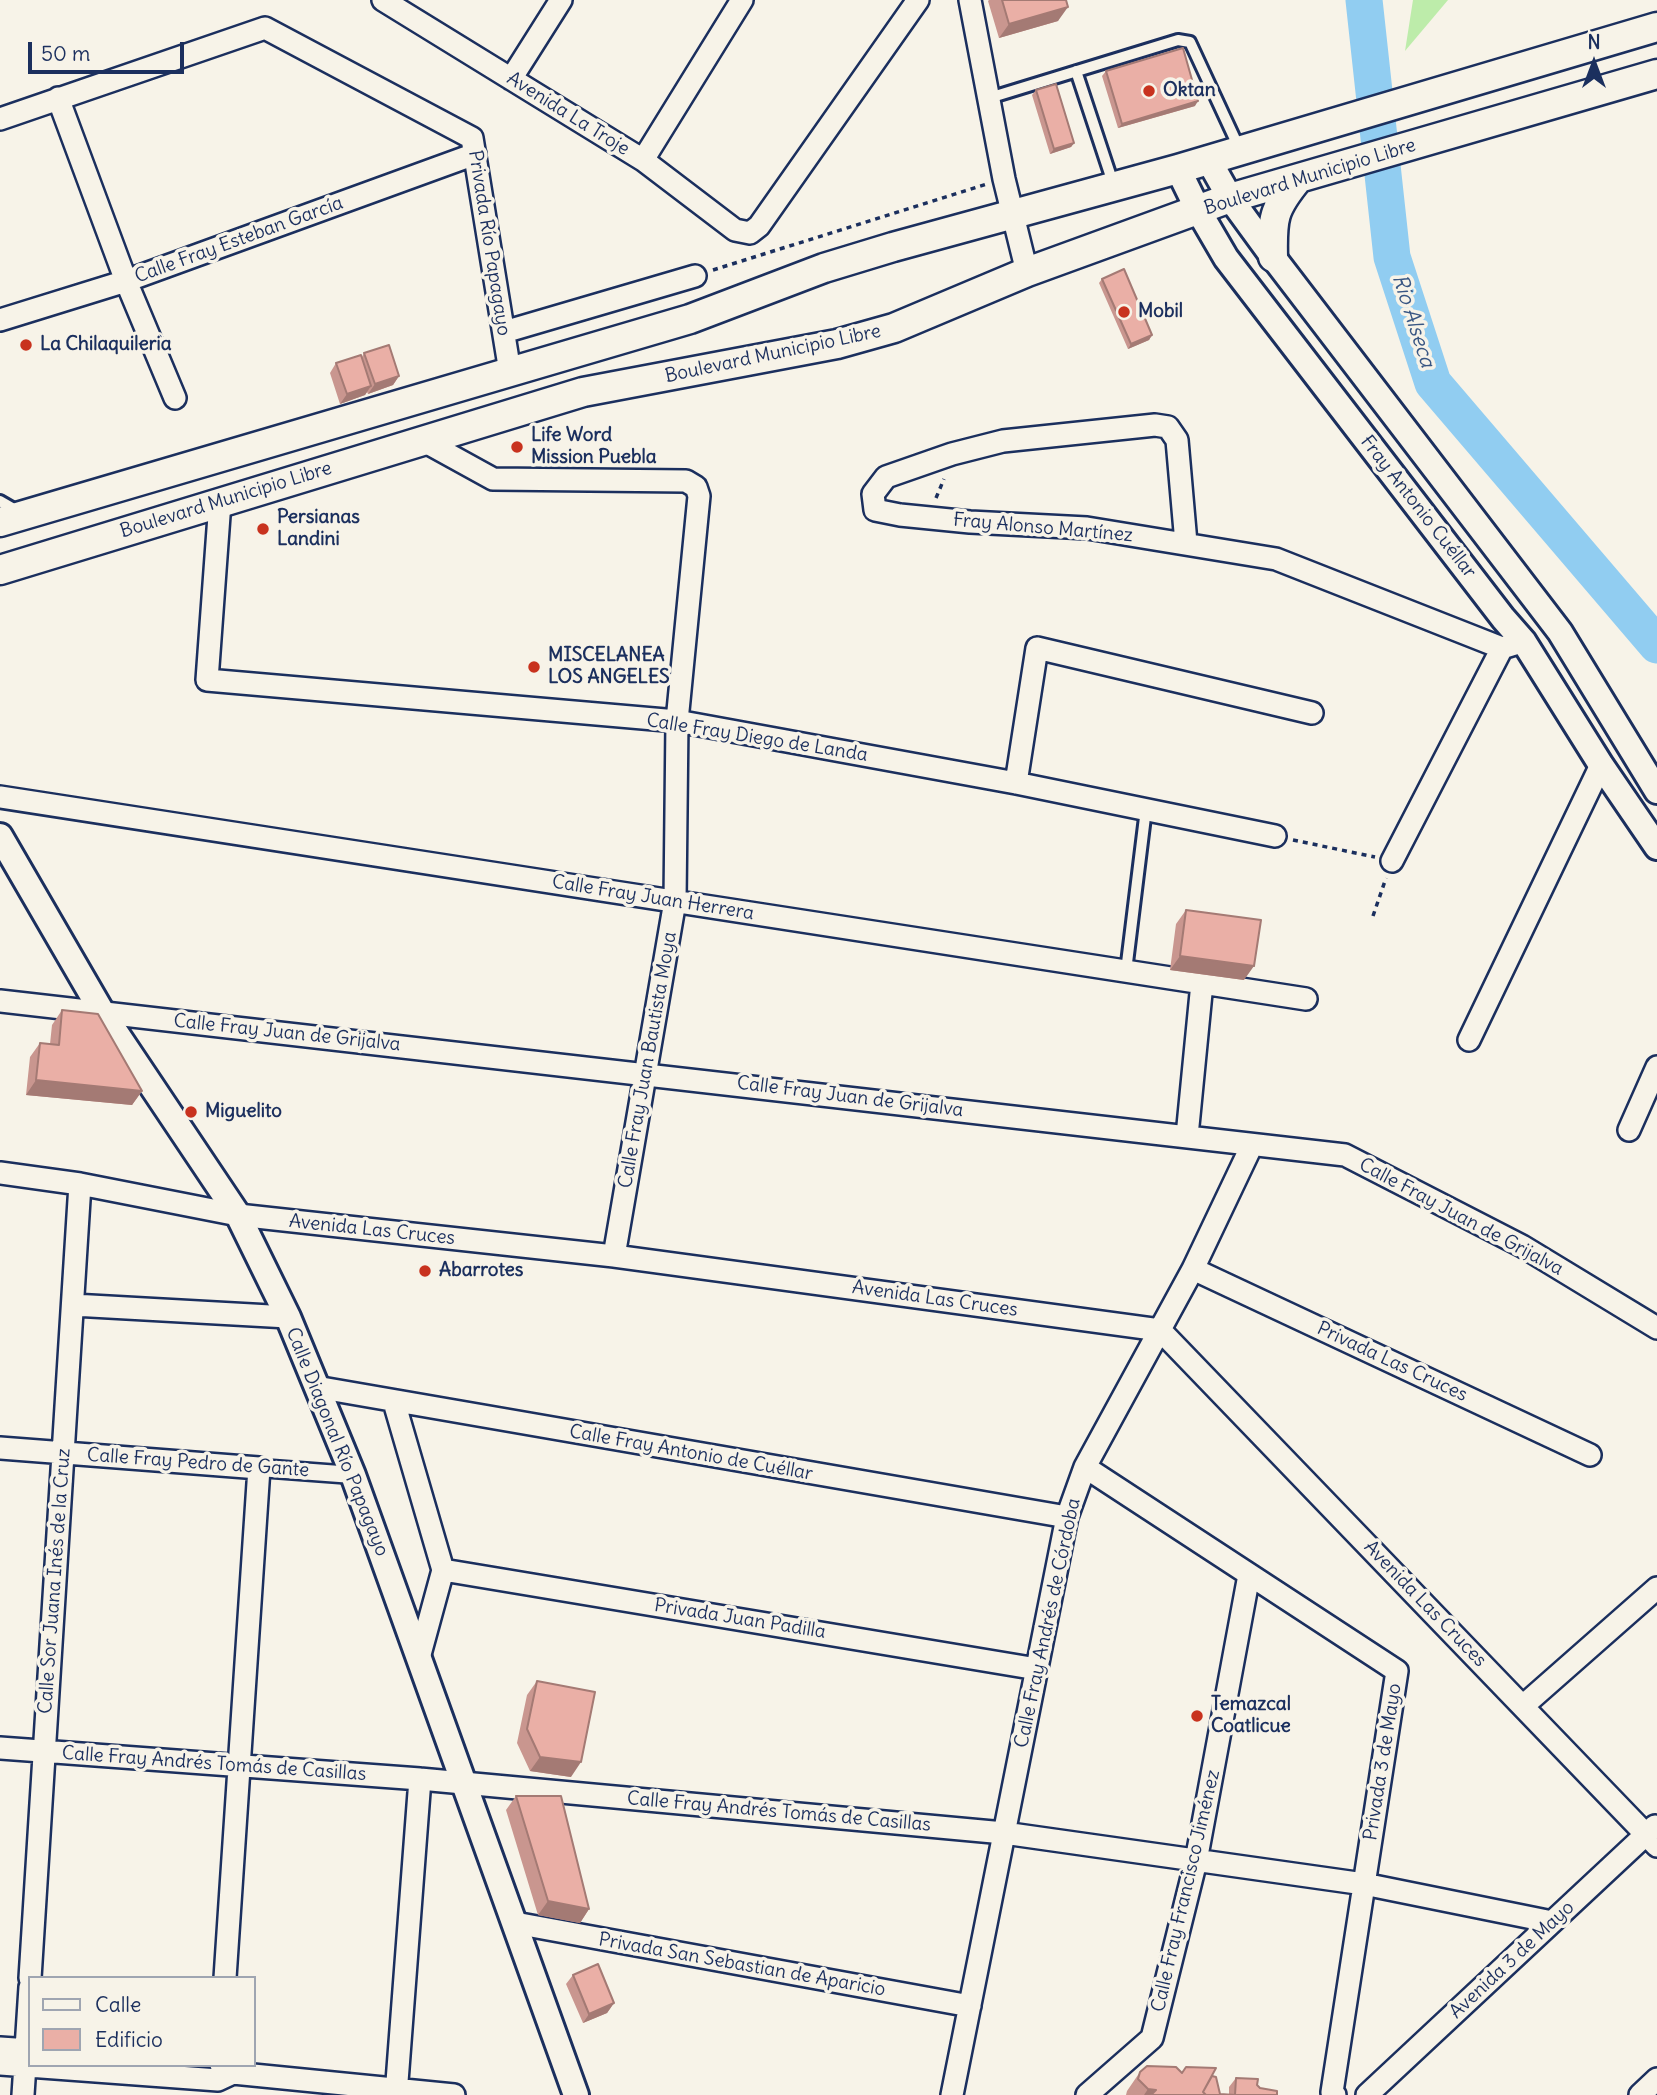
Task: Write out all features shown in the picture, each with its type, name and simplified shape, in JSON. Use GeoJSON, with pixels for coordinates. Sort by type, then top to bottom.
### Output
{"type":"FeatureCollection","features":[{"type":"Feature","properties":{"kind":"main road"},"geometry":{"type":"LineString","coordinates":[[12,519],[690,318],[824,268],[1178,169],[1657,27]]}},
{"type":"Feature","properties":{"kind":"main road","name":"Boulevard Municipio Libre"},"geometry":{"type":"LineString","coordinates":[[0,570],[583,392],[836,344],[894,328],[1027,272],[1230,198],[1657,74]]}},
{"type":"Feature","properties":{"kind":"main road"},"geometry":{"type":"LineString","coordinates":[[1273,257],[1272,226],[1277,207],[1298,179]]}},
{"type":"Feature","properties":{"kind":"street","name":"Avenida La Troje"},"geometry":{"type":"LineString","coordinates":[[385,0],[643,160],[735,230],[750,233],[759,226],[918,0]]}},
{"type":"Feature","properties":{"kind":"street"},"geometry":{"type":"LineString","coordinates":[[511,79],[561,0]]}},
{"type":"Feature","properties":{"kind":"street"},"geometry":{"type":"LineString","coordinates":[[643,160],[742,0]]}},
{"type":"Feature","properties":{"kind":"street"},"geometry":{"type":"LineString","coordinates":[[970,0],[1004,179],[1027,272]]}},
{"type":"Feature","properties":{"kind":"street","name":"Privada Río Papagayo"},"geometry":{"type":"LineString","coordinates":[[58,98],[265,28],[472,138],[510,372]]}},
{"type":"Feature","properties":{"kind":"street"},"geometry":{"type":"LineString","coordinates":[[0,118],[58,98],[126,281],[175,398]]}},
{"type":"Feature","properties":{"kind":"street","name":"Calle Fray Esteban García"},"geometry":{"type":"LineString","coordinates":[[0,320],[126,281],[475,154]]}},
{"type":"Feature","properties":{"kind":"street","name":"Fray Antonio Cuéllar"},"geometry":{"type":"LineString","coordinates":[[1208,159],[1230,198],[1273,257],[1560,632],[1657,792]]}},
{"type":"Feature","properties":{"kind":"street","name":"Fray Antonio Cuéllar"},"geometry":{"type":"LineString","coordinates":[[1178,169],[1226,258],[1503,618],[1513,645],[1657,847]]}},
{"type":"Feature","properties":{"kind":"street"},"geometry":{"type":"LineString","coordinates":[[504,332],[695,276]]}},
{"type":"Feature","properties":{"kind":"street","name":"Fray Alonso Martínez"},"geometry":{"type":"LineString","coordinates":[[1155,425],[1168,427],[1177,440],[1186,543],[1087,528],[933,519],[875,510],[873,494],[886,477],[952,454],[1003,441],[1155,425]]}},
{"type":"Feature","properties":{"kind":"street","name":"Calle Fray Juan Bautista Moya"},"geometry":{"type":"LineString","coordinates":[[424,441],[493,479],[685,481],[696,487],[699,496],[677,721],[675,901],[614,1256]]}},
{"type":"Feature","properties":{"kind":"street","name":"Calle Fray Diego de Landa"},"geometry":{"type":"LineString","coordinates":[[220,502],[207,680],[677,721],[1016,783],[1275,836]]}},
{"type":"Feature","properties":{"kind":"street"},"geometry":{"type":"LineString","coordinates":[[1186,543],[1276,559],[1513,645],[1392,861]]}},
{"type":"Feature","properties":{"kind":"street"},"geometry":{"type":"LineString","coordinates":[[1016,783],[1037,648],[1312,713]]}},
{"type":"Feature","properties":{"kind":"street"},"geometry":{"type":"LineString","coordinates":[[1469,1040],[1601,765]]}},
{"type":"Feature","properties":{"kind":"street","name":"Calle Fray Juan Herrera"},"geometry":{"type":"LineString","coordinates":[[0,797],[1306,999]]}},
{"type":"Feature","properties":{"kind":"street","name":"Calle Diagonal Río Papagayo"},"geometry":{"type":"LineString","coordinates":[[0,836],[102,1013],[238,1215],[288,1317],[353,1475],[576,2095]]}},
{"type":"Feature","properties":{"kind":"street"},"geometry":{"type":"LineString","coordinates":[[1187,1136],[1202,983]]}},
{"type":"Feature","properties":{"kind":"street","name":"Calle Fray Juan de Grijalva"},"geometry":{"type":"LineString","coordinates":[[0,1001],[1345,1155],[1522,1246],[1657,1328]]}},
{"type":"Feature","properties":{"kind":"street"},"geometry":{"type":"LineString","coordinates":[[1629,1130],[1657,1068]]}},
{"type":"Feature","properties":{"kind":"street","name":"Calle Fray Andrés de Córdoba"},"geometry":{"type":"LineString","coordinates":[[952,2095],[1067,1517],[1085,1467],[1193,1269],[1252,1145]]}},
{"type":"Feature","properties":{"kind":"street","name":"Avenida Las Cruces"},"geometry":{"type":"LineString","coordinates":[[0,1174],[80,1184],[238,1215],[614,1256],[1160,1330],[1523,1706],[1653,1835]]}},
{"type":"Feature","properties":{"kind":"street","name":"Calle Sor Juana Inés de la Cruz"},"geometry":{"type":"LineString","coordinates":[[30,1976],[80,1184]]}},
{"type":"Feature","properties":{"kind":"street","name":"Privada Las Cruces"},"geometry":{"type":"LineString","coordinates":[[1193,1269],[1590,1455]]}},
{"type":"Feature","properties":{"kind":"street"},"geometry":{"type":"LineString","coordinates":[[73,1306],[288,1317]]}},
{"type":"Feature","properties":{"kind":"street","name":"Calle Fray Antonio de Cuéllar"},"geometry":{"type":"LineString","coordinates":[[316,1387],[1067,1517]]}},
{"type":"Feature","properties":{"kind":"street"},"geometry":{"type":"LineString","coordinates":[[394,1402],[443,1570],[419,1658]]}},
{"type":"Feature","properties":{"kind":"street","name":"Calle Fray Pedro de Gante"},"geometry":{"type":"LineString","coordinates":[[0,1448],[353,1475]]}},
{"type":"Feature","properties":{"kind":"street","name":"Privada 3 de Mayo"},"geometry":{"type":"LineString","coordinates":[[1085,1467],[1397,1671],[1332,2092],[1335,2095]]}},
{"type":"Feature","properties":{"kind":"street"},"geometry":{"type":"LineString","coordinates":[[225,1976],[259,1468]]}},
{"type":"Feature","properties":{"kind":"street","name":"Privada Juan Padilla"},"geometry":{"type":"LineString","coordinates":[[443,1570],[1037,1669]]}},
{"type":"Feature","properties":{"kind":"street","name":"Calle Fray Francisco Jiménez"},"geometry":{"type":"LineString","coordinates":[[1087,2095],[1152,2038],[1196,1861],[1249,1575]]}},
{"type":"Feature","properties":{"kind":"street"},"geometry":{"type":"LineString","coordinates":[[1523,1706],[1657,1588]]}},
{"type":"Feature","properties":{"kind":"street","name":"Calle Fray Andrés Tomás de Casillas"},"geometry":{"type":"LineString","coordinates":[[0,1748],[420,1779],[1004,1833],[1364,1884],[1552,1922]]}},
{"type":"Feature","properties":{"kind":"street"},"geometry":{"type":"LineString","coordinates":[[396,2092],[420,1779]]}},
{"type":"Feature","properties":{"kind":"street","name":"Avenida 3 de Mayo"},"geometry":{"type":"LineString","coordinates":[[1367,2095],[1552,1922],[1653,1835]]}},
{"type":"Feature","properties":{"kind":"street","name":"Privada San Sebastian de Aparicio"},"geometry":{"type":"LineString","coordinates":[[514,1923],[970,2006]]}},
{"type":"Feature","properties":{"kind":"street"},"geometry":{"type":"LineString","coordinates":[[23,2095],[28,2032]]}},
{"type":"Feature","properties":{"kind":"street"},"geometry":{"type":"LineString","coordinates":[[0,2048],[27,2055]]}},
{"type":"Feature","properties":{"kind":"street"},"geometry":{"type":"LineString","coordinates":[[0,2063],[27,2055]]}},
{"type":"Feature","properties":{"kind":"street"},"geometry":{"type":"LineString","coordinates":[[138,2067],[396,2092],[454,2095]]}},
{"type":"Feature","properties":{"kind":"street"},"geometry":{"type":"LineString","coordinates":[[1640,2095],[1657,2079]]}},
{"type":"Feature","properties":{"kind":"lane"},"geometry":{"type":"LineString","coordinates":[[989,98],[1178,40],[1190,43],[1240,150]]}},
{"type":"Feature","properties":{"kind":"lane"},"geometry":{"type":"LineString","coordinates":[[1076,71],[1114,186]]}},
{"type":"Feature","properties":{"kind":"lane"},"geometry":{"type":"LineString","coordinates":[[0,501],[12,519]]}},
{"type":"Feature","properties":{"kind":"lane"},"geometry":{"type":"LineString","coordinates":[[1126,971],[1146,809]]}},
{"type":"Feature","properties":{"kind":"path"},"geometry":{"type":"LineString","coordinates":[[695,276],[1004,179]]}},
{"type":"Feature","properties":{"kind":"path"},"geometry":{"type":"LineString","coordinates":[[933,519],[935,500],[952,454]]}},
{"type":"Feature","properties":{"kind":"path"},"geometry":{"type":"LineString","coordinates":[[1275,836],[1392,861],[1373,916]]}},
{"type":"Feature","properties":{"kind":"green space"},"geometry":{"type":"Polygon","coordinates":[[[1413,0],[1448,0],[1405,51],[1413,0]]]}},
{"type":"Feature","properties":{"kind":"building"},"geometry":{"type":"Polygon","coordinates":[[[1002,0],[1066,0],[1068,7],[1009,24],[1002,0]]]}},
{"type":"Feature","properties":{"kind":"building","name":"Oktan"},"geometry":{"type":"Polygon","coordinates":[[[1183,48],[1198,101],[1122,124],[1106,71],[1183,48]]]}},
{"type":"Feature","properties":{"kind":"building"},"geometry":{"type":"Polygon","coordinates":[[[1056,84],[1074,143],[1054,149],[1036,90],[1056,84]]]}},
{"type":"Feature","properties":{"kind":"building","name":"Mobil"},"geometry":{"type":"Polygon","coordinates":[[[1124,269],[1152,335],[1131,344],[1102,279],[1124,269]]]}},
{"type":"Feature","properties":{"kind":"building"},"geometry":{"type":"Polygon","coordinates":[[[389,345],[399,376],[375,384],[364,353],[389,345]]]}},
{"type":"Feature","properties":{"kind":"building"},"geometry":{"type":"Polygon","coordinates":[[[361,355],[371,386],[347,394],[336,363],[361,355]]]}},
{"type":"Feature","properties":{"kind":"building"},"geometry":{"type":"Polygon","coordinates":[[[1186,910],[1261,920],[1254,966],[1180,956],[1186,910]]]}},
{"type":"Feature","properties":{"kind":"building"},"geometry":{"type":"Polygon","coordinates":[[[62,1010],[98,1014],[142,1091],[36,1080],[40,1043],[59,1045],[62,1010]]]}},
{"type":"Feature","properties":{"kind":"building"},"geometry":{"type":"Polygon","coordinates":[[[537,1681],[595,1692],[581,1762],[540,1757],[527,1729],[537,1681]]]}},
{"type":"Feature","properties":{"kind":"building"},"geometry":{"type":"Polygon","coordinates":[[[516,1796],[561,1796],[589,1909],[548,1901],[516,1796]]]}},
{"type":"Feature","properties":{"kind":"building"},"geometry":{"type":"Polygon","coordinates":[[[598,1964],[614,2003],[589,2014],[573,1975],[598,1964]]]}},
{"type":"Feature","properties":{"kind":"building"},"geometry":{"type":"Polygon","coordinates":[[[1147,2066],[1176,2067],[1182,2073],[1186,2067],[1216,2068],[1203,2092],[1206,2095],[1151,2095],[1156,2090],[1148,2089],[1138,2079],[1140,2072],[1147,2066]]]}},
{"type":"Feature","properties":{"kind":"building"},"geometry":{"type":"Polygon","coordinates":[[[1212,2076],[1216,2077],[1220,2094],[1235,2095],[1206,2095],[1203,2092],[1212,2076]]]}},
{"type":"Feature","properties":{"kind":"building"},"geometry":{"type":"Polygon","coordinates":[[[1236,2078],[1258,2079],[1257,2085],[1260,2088],[1277,2091],[1277,2095],[1235,2095],[1236,2078]]]}},
{"type":"Feature","properties":{"kind":"waterway","name":"Rio Alseca"},"geometry":{"type":"LineString","coordinates":[[1364,0],[1392,257],[1433,383],[1657,645]]}},
{"type":"Feature","properties":{"kind":"place","name":"Oktan"},"geometry":{"type":"Point","coordinates":[1149,91]}},
{"type":"Feature","properties":{"kind":"place","name":"Mobil"},"geometry":{"type":"Point","coordinates":[1124,312]}},
{"type":"Feature","properties":{"kind":"place","name":"La Chilaquileria"},"geometry":{"type":"Point","coordinates":[26,345]}},
{"type":"Feature","properties":{"kind":"place","name":"Life Word Mission Puebla"},"geometry":{"type":"Point","coordinates":[517,447]}},
{"type":"Feature","properties":{"kind":"place","name":"Persianas Landini"},"geometry":{"type":"Point","coordinates":[263,529]}},
{"type":"Feature","properties":{"kind":"place","name":"MISCELANEA LOS ANGELES"},"geometry":{"type":"Point","coordinates":[534,667]}},
{"type":"Feature","properties":{"kind":"place","name":"Miguelito"},"geometry":{"type":"Point","coordinates":[191,1112]}},
{"type":"Feature","properties":{"kind":"place","name":"Abarrotes"},"geometry":{"type":"Point","coordinates":[425,1271]}},
{"type":"Feature","properties":{"kind":"place","name":"Temazcal Coatlicue"},"geometry":{"type":"Point","coordinates":[1197,1716]}}]}
